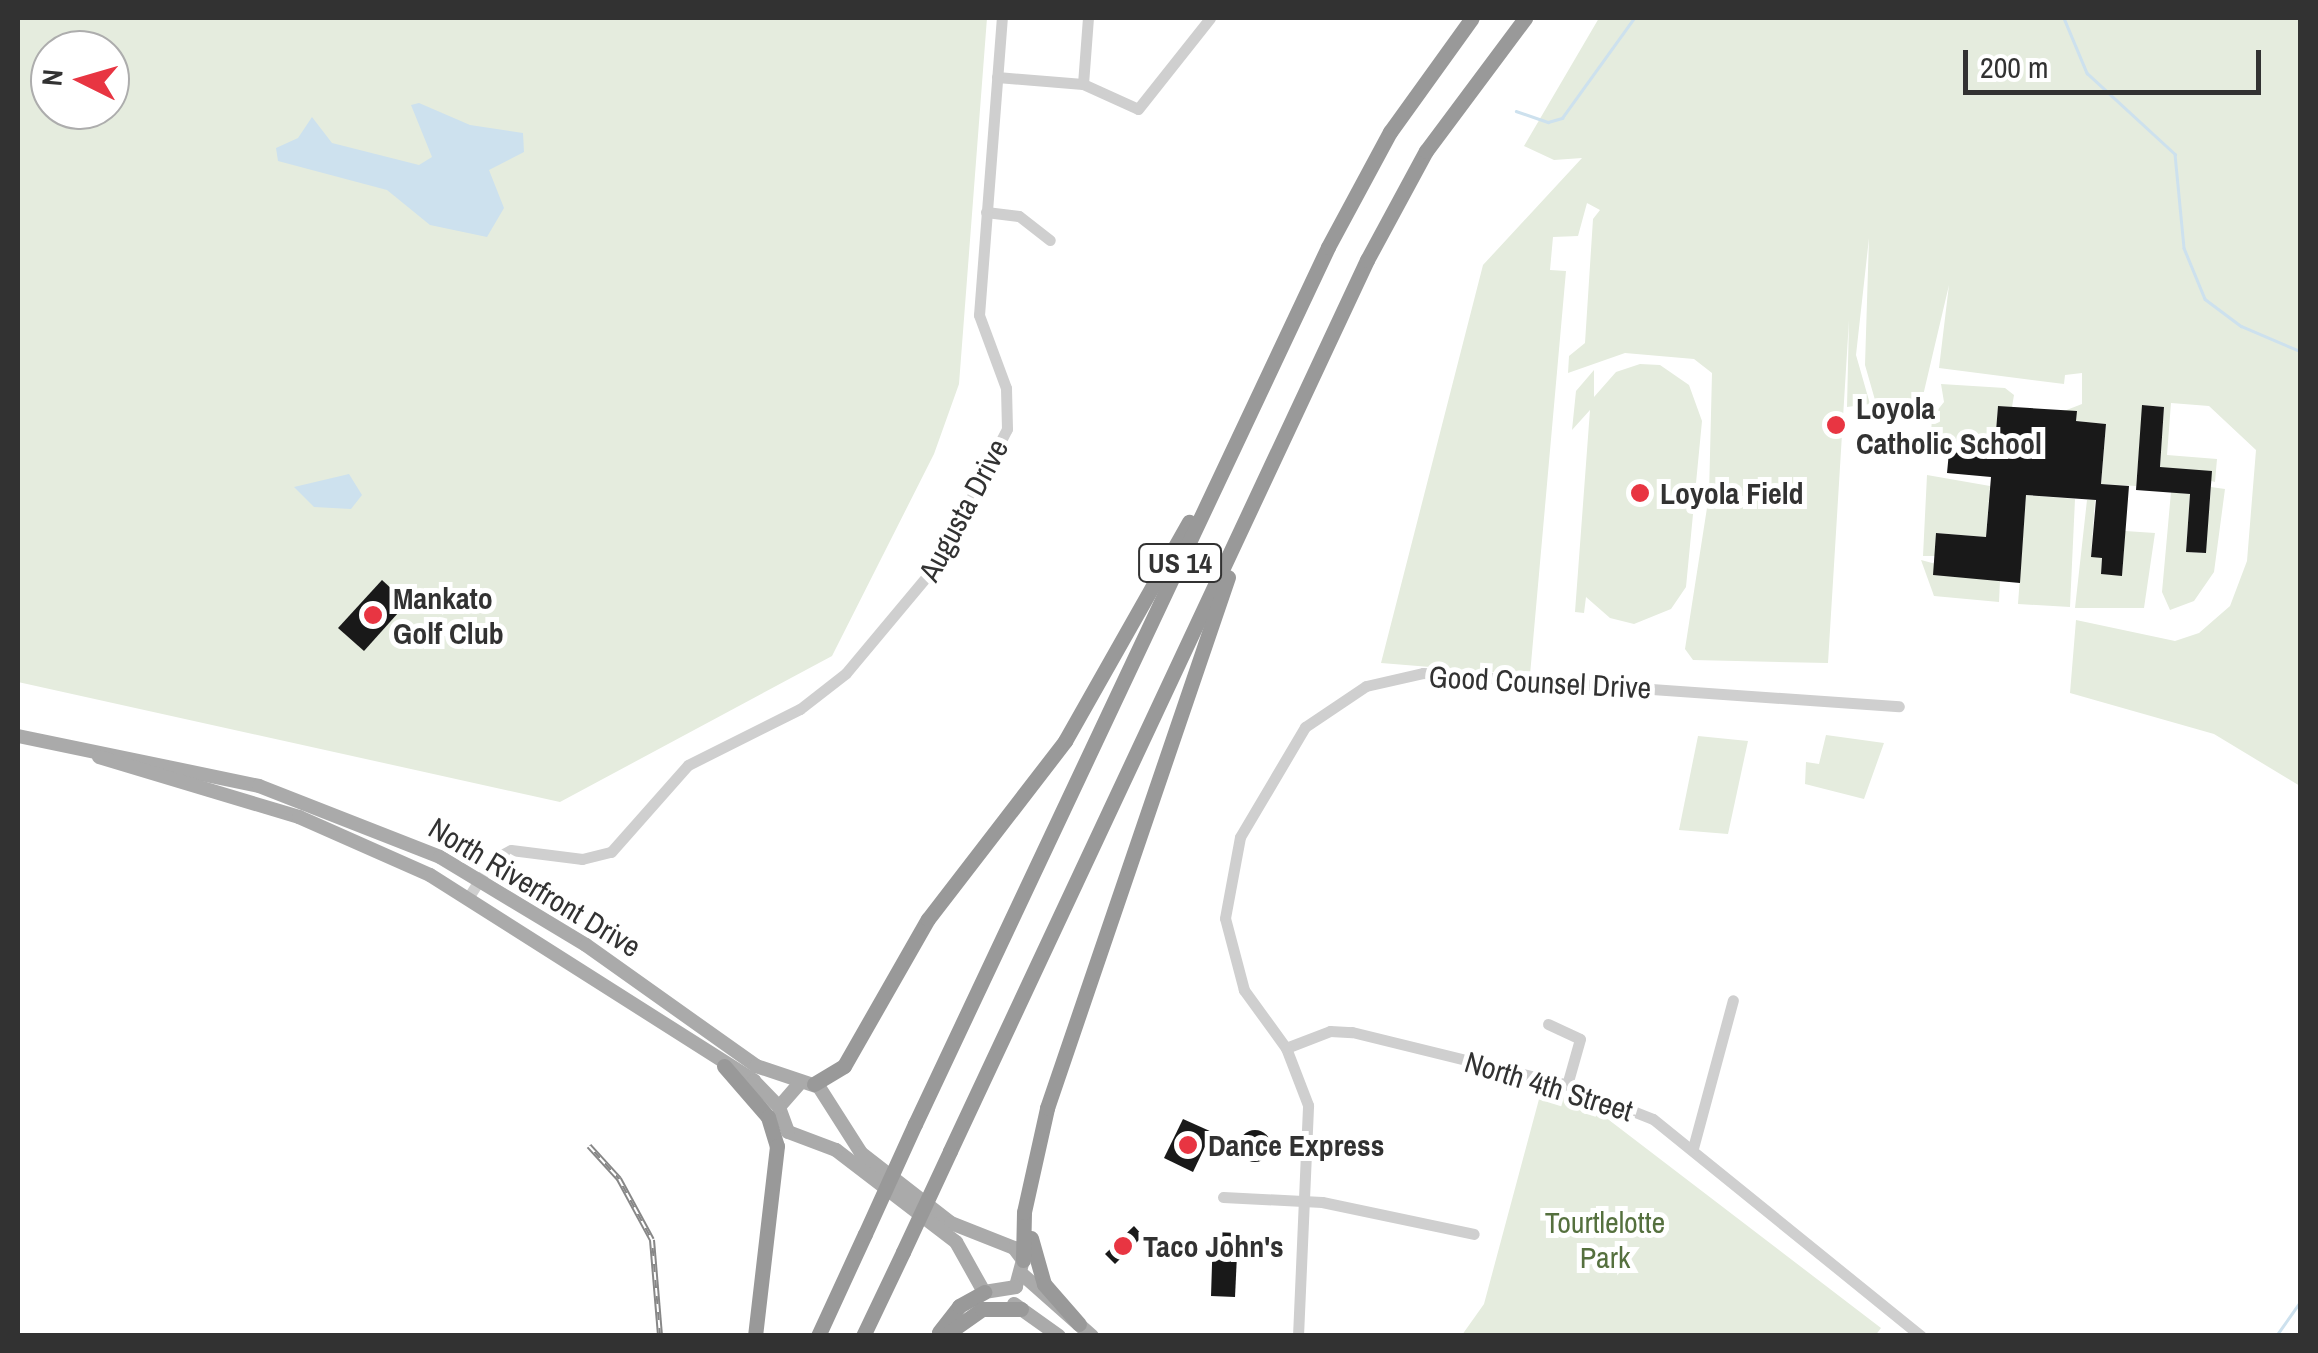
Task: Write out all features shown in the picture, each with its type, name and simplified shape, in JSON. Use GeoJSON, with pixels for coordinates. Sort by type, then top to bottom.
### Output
{"type":"FeatureCollection","features":[{"type":"Feature","properties":{"kind":"highway","name":"US 14"},"geometry":{"type":"LineString","coordinates":[[818,1336],[1358,189],[1472,18]]}},
{"type":"Feature","properties":{"kind":"highway","name":"US 14"},"geometry":{"type":"LineString","coordinates":[[864,1336],[1291,418],[1426,151],[1525,18]]}},
{"type":"Feature","properties":{"kind":"highway"},"geometry":{"type":"LineString","coordinates":[[1023,1268],[1032,1174],[1182,696],[1291,418]]}},
{"type":"Feature","properties":{"kind":"highway"},"geometry":{"type":"LineString","coordinates":[[807,1084],[844,1066],[928,919],[1065,741],[1235,446]]}},
{"type":"Feature","properties":{"kind":"highway"},"geometry":{"type":"LineString","coordinates":[[724,1066],[777,1119],[754,1336]]}},
{"type":"Feature","properties":{"kind":"highway"},"geometry":{"type":"LineString","coordinates":[[1032,1174],[1034,1260],[1079,1324]]}},
{"type":"Feature","properties":{"kind":"highway"},"geometry":{"type":"LineString","coordinates":[[941,1336],[951,1312],[992,1294]]}},
{"type":"Feature","properties":{"kind":"highway"},"geometry":{"type":"LineString","coordinates":[[941,1336],[982,1310],[1021,1309]]}},
{"type":"Feature","properties":{"kind":"main road","name":"North Riverfront Drive"},"geometry":{"type":"LineString","coordinates":[[18,736],[274,791],[406,842],[554,924],[756,1066],[807,1084]]}},
{"type":"Feature","properties":{"kind":"main road","name":"North Riverfront Drive"},"geometry":{"type":"LineString","coordinates":[[46,741],[300,817],[468,898],[724,1066],[792,1134],[842,1146]]}},
{"type":"Feature","properties":{"kind":"main road"},"geometry":{"type":"LineString","coordinates":[[777,1119],[807,1084],[830,1099],[842,1146],[960,1236],[992,1294],[1059,1336]]}},
{"type":"Feature","properties":{"kind":"main road"},"geometry":{"type":"LineString","coordinates":[[960,1236],[1006,1243],[1036,1294],[1092,1336]]}},
{"type":"Feature","properties":{"kind":"main road"},"geometry":{"type":"LineString","coordinates":[[992,1294],[1023,1268]]}},
{"type":"Feature","properties":{"kind":"street","name":"Augusta Drive"},"geometry":{"type":"LineString","coordinates":[[477,881],[511,850],[606,855],[688,766],[800,709],[846,673],[937,564],[1007,429],[1006,388],[979,315],[1002,18]]}},
{"type":"Feature","properties":{"kind":"street"},"geometry":{"type":"LineString","coordinates":[[1083,84],[1088,18]]}},
{"type":"Feature","properties":{"kind":"street"},"geometry":{"type":"LineString","coordinates":[[997,77],[1083,84],[1131,109],[1144,106],[1210,18]]}},
{"type":"Feature","properties":{"kind":"street"},"geometry":{"type":"LineString","coordinates":[[986,212],[1020,216],[1050,240]]}},
{"type":"Feature","properties":{"kind":"street","name":"Good Counsel Drive"},"geometry":{"type":"LineString","coordinates":[[1298,1336],[1310,1120],[1286,1048],[1235,967],[1226,918],[1229,872],[1240,837],[1294,740],[1350,694],[1387,679],[1445,673],[1899,706]]}},
{"type":"Feature","properties":{"kind":"street"},"geometry":{"type":"LineString","coordinates":[[468,898],[477,881]]}},
{"type":"Feature","properties":{"kind":"street"},"geometry":{"type":"LineString","coordinates":[[1693,1148],[1732,1000]]}},
{"type":"Feature","properties":{"kind":"street"},"geometry":{"type":"LineString","coordinates":[[1548,1024],[1580,1039],[1567,1085]]}},
{"type":"Feature","properties":{"kind":"street","name":"North 4th Street"},"geometry":{"type":"LineString","coordinates":[[1286,1048],[1330,1031],[1352,1032],[1567,1085],[1653,1119],[1693,1148],[1911,1333]]}},
{"type":"Feature","properties":{"kind":"street"},"geometry":{"type":"LineString","coordinates":[[1224,1197],[1307,1202],[1474,1234]]}},
{"type":"Feature","properties":{"kind":"green space"},"geometry":{"type":"Polygon","coordinates":[[[18,18],[987,18],[959,384],[934,454],[832,656],[560,802],[18,682],[18,18]]]}},
{"type":"Feature","properties":{"kind":"green space"},"geometry":{"type":"Polygon","coordinates":[[[1599,18],[2300,18],[2300,786],[2214,734],[2070,693],[2076,620],[2175,641],[2199,633],[2230,606],[2247,561],[2256,450],[2209,406],[2171,403],[2167,455],[2217,459],[2215,482],[2160,467],[2164,407],[2143,405],[2136,486],[2101,484],[2106,424],[2076,421],[2064,411],[2082,404],[2082,373],[2065,375],[2064,384],[1939,368],[1949,285],[1918,417],[1879,414],[1865,365],[1869,238],[1856,355],[1870,404],[1847,407],[1849,320],[1828,663],[1693,660],[1685,649],[1709,495],[1712,373],[1694,359],[1625,353],[1568,373],[1569,356],[1585,343],[1593,219],[1600,210],[1587,203],[1578,236],[1553,237],[1550,270],[1566,271],[1530,675],[1381,663],[1483,265],[1582,158],[1554,160],[1524,146],[1599,18]]]}},
{"type":"Feature","properties":{"kind":"green space"},"geometry":{"type":"Polygon","coordinates":[[[1640,364],[1660,365],[1689,385],[1702,421],[1686,587],[1671,609],[1634,624],[1610,618],[1586,597],[1584,613],[1575,612],[1590,410],[1572,430],[1576,391],[1594,370],[1594,397],[1616,372],[1640,364]]]}},
{"type":"Feature","properties":{"kind":"green space"},"geometry":{"type":"Polygon","coordinates":[[[1941,384],[2005,388],[2014,395],[2012,407],[1998,406],[1994,456],[1930,451],[1932,417],[1944,402],[1941,384]]]}},
{"type":"Feature","properties":{"kind":"green space"},"geometry":{"type":"Polygon","coordinates":[[[1927,475],[1990,486],[1986,537],[1937,533],[1935,556],[1923,556],[1927,475]]]}},
{"type":"Feature","properties":{"kind":"green space"},"geometry":{"type":"Polygon","coordinates":[[[2211,487],[2225,489],[2214,572],[2194,601],[2170,610],[2162,592],[2171,492],[2190,494],[2186,552],[2205,553],[2211,487]]]}},
{"type":"Feature","properties":{"kind":"green space"},"geometry":{"type":"Polygon","coordinates":[[[2026,495],[2075,499],[2070,607],[2018,604],[2026,495]]]}},
{"type":"Feature","properties":{"kind":"green space"},"geometry":{"type":"Polygon","coordinates":[[[2087,500],[2095,500],[2091,556],[2102,558],[2101,574],[2122,575],[2125,531],[2155,533],[2144,608],[2075,608],[2087,500]]]}},
{"type":"Feature","properties":{"kind":"green space"},"geometry":{"type":"Polygon","coordinates":[[[1921,560],[2000,581],[1999,602],[1934,596],[1921,560]]]}},
{"type":"Feature","properties":{"kind":"green space"},"geometry":{"type":"Polygon","coordinates":[[[1826,735],[1884,743],[1864,799],[1805,784],[1806,762],[1819,764],[1826,735]]]}},
{"type":"Feature","properties":{"kind":"green space"},"geometry":{"type":"Polygon","coordinates":[[[1698,736],[1748,741],[1728,834],[1679,830],[1698,736]]]}},
{"type":"Feature","properties":{"kind":"green space","name":"Tourtlelotte Park"},"geometry":{"type":"Polygon","coordinates":[[[1542,1088],[1592,1107],[1881,1328],[1875,1336],[1462,1335],[1484,1304],[1542,1088]]]}},
{"type":"Feature","properties":{"kind":"water"},"geometry":{"type":"Polygon","coordinates":[[[419,103],[470,125],[523,133],[524,152],[489,170],[504,208],[487,237],[430,225],[387,190],[278,161],[276,148],[298,138],[312,117],[332,143],[419,165],[432,157],[411,105],[419,103]]]}},
{"type":"Feature","properties":{"kind":"water"},"geometry":{"type":"Polygon","coordinates":[[[349,474],[362,495],[351,509],[314,507],[294,487],[349,474]]]}},
{"type":"Feature","properties":{"kind":"building"},"geometry":{"type":"Polygon","coordinates":[[[2142,405],[2164,407],[2160,467],[2212,471],[2206,553],[2186,552],[2190,494],[2136,490],[2142,405]]]}},
{"type":"Feature","properties":{"kind":"building","name":"Loyola Catholic School"},"geometry":{"type":"Polygon","coordinates":[[[1998,406],[2077,411],[2076,421],[2106,424],[2101,484],[2129,486],[2122,576],[2101,574],[2102,558],[2091,557],[2096,500],[2026,495],[2020,583],[1933,575],[1936,533],[1986,537],[1991,477],[1947,473],[1949,452],[1994,456],[1998,406]]]}},
{"type":"Feature","properties":{"kind":"building","name":"Mankato Golf Club"},"geometry":{"type":"Polygon","coordinates":[[[382,580],[407,603],[364,651],[338,628],[382,580]]]}},
{"type":"Feature","properties":{"kind":"building","name":"Dance Express"},"geometry":{"type":"Polygon","coordinates":[[[1183,1119],[1212,1132],[1193,1172],[1164,1158],[1183,1119]]]}},
{"type":"Feature","properties":{"kind":"building"},"geometry":{"type":"Polygon","coordinates":[[[1255,1130],[1266,1135],[1271,1146],[1266,1157],[1255,1162],[1244,1157],[1239,1146],[1244,1135],[1255,1130]]]}},
{"type":"Feature","properties":{"kind":"building","name":"Taco John's"},"geometry":{"type":"Polygon","coordinates":[[[1134,1226],[1143,1236],[1115,1264],[1105,1254],[1134,1226]]]}},
{"type":"Feature","properties":{"kind":"building"},"geometry":{"type":"Polygon","coordinates":[[[1213,1232],[1238,1233],[1235,1297],[1211,1296],[1213,1232]]]}},
{"type":"Feature","properties":{"kind":"waterway"},"geometry":{"type":"LineString","coordinates":[[1516,111],[1548,122],[1562,118],[1634,18]]}},
{"type":"Feature","properties":{"kind":"waterway"},"geometry":{"type":"LineString","coordinates":[[2064,18],[2087,73],[2175,154],[2184,248],[2205,299],[2241,326],[2300,351]]}},
{"type":"Feature","properties":{"kind":"waterway"},"geometry":{"type":"LineString","coordinates":[[2276,1336],[2300,1302]]}},
{"type":"Feature","properties":{"kind":"railway"},"geometry":{"type":"LineString","coordinates":[[589,1146],[619,1179],[652,1240],[660,1336]]}},
{"type":"Feature","properties":{"kind":"place","name":"Loyola Catholic School"},"geometry":{"type":"Point","coordinates":[1836,425]}},
{"type":"Feature","properties":{"kind":"place","name":"Loyola Field"},"geometry":{"type":"Point","coordinates":[1640,493]}},
{"type":"Feature","properties":{"kind":"place","name":"Mankato Golf Club"},"geometry":{"type":"Point","coordinates":[373,615]}},
{"type":"Feature","properties":{"kind":"place","name":"Dance Express"},"geometry":{"type":"Point","coordinates":[1188,1145]}},
{"type":"Feature","properties":{"kind":"place","name":"Taco John's"},"geometry":{"type":"Point","coordinates":[1123,1246]}}]}
